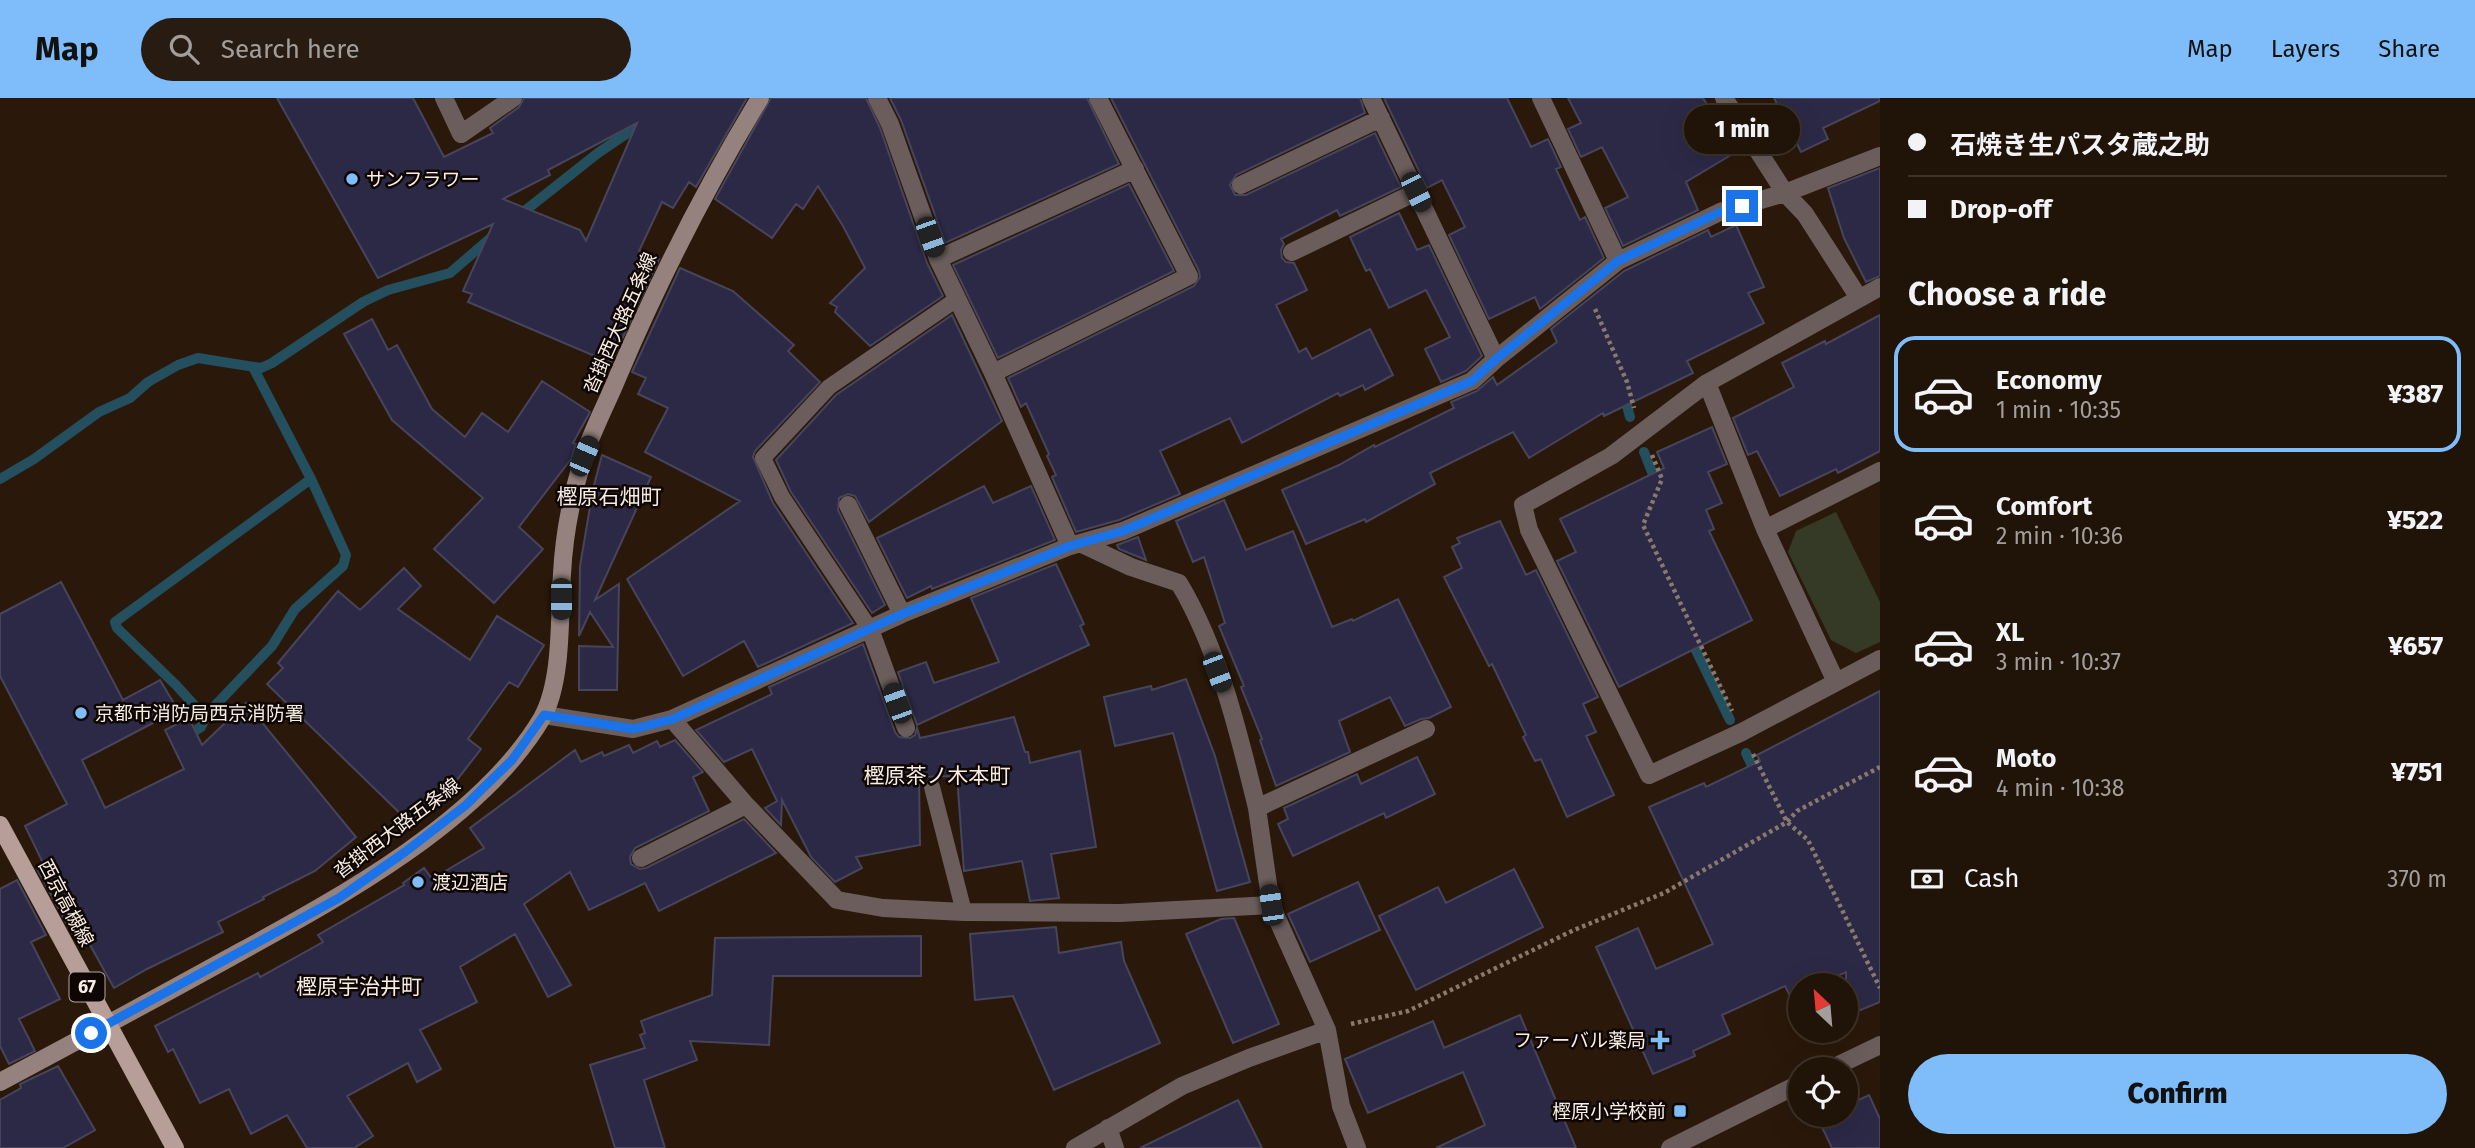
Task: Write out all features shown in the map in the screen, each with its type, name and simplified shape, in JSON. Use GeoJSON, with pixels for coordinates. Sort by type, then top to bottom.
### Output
{"type":"FeatureCollection","features":[{"type":"Feature","properties":{"kind":"main road","name":"沓掛西大路五条線"},"geometry":{"type":"LineString","coordinates":[[0,1082],[339,898],[405,852],[475,796],[512,760],[544,715],[553,683],[561,625],[567,524],[584,456],[652,296],[721,163],[760,98]]}},
{"type":"Feature","properties":{"kind":"main road","name":"西京高槻線"},"geometry":{"type":"LineString","coordinates":[[0,825],[175,1148]]}},
{"type":"Feature","properties":{"kind":"street"},"geometry":{"type":"LineString","coordinates":[[444,98],[461,134],[513,98]]}},
{"type":"Feature","properties":{"kind":"street"},"geometry":{"type":"LineString","coordinates":[[877,98],[890,124],[938,259],[1075,545],[1179,583],[1192,606],[1234,716],[1257,808],[1271,905],[1326,1030],[1341,1106],[1357,1148]]}},
{"type":"Feature","properties":{"kind":"street"},"geometry":{"type":"LineString","coordinates":[[993,373],[1189,276],[1098,98]]}},
{"type":"Feature","properties":{"kind":"street"},"geometry":{"type":"LineString","coordinates":[[1371,98],[1496,359]]}},
{"type":"Feature","properties":{"kind":"street"},"geometry":{"type":"LineString","coordinates":[[1541,98],[1618,261]]}},
{"type":"Feature","properties":{"kind":"street"},"geometry":{"type":"LineString","coordinates":[[1724,98],[1785,193],[1805,214],[1859,298]]}},
{"type":"Feature","properties":{"kind":"street"},"geometry":{"type":"LineString","coordinates":[[1241,185],[1381,118]]}},
{"type":"Feature","properties":{"kind":"street"},"geometry":{"type":"LineString","coordinates":[[544,715],[634,729],[673,719],[902,614],[1075,545],[1123,531],[1472,381],[1618,261],[1720,212],[1785,193],[1880,156]]}},
{"type":"Feature","properties":{"kind":"street"},"geometry":{"type":"LineString","coordinates":[[938,259],[1135,169]]}},
{"type":"Feature","properties":{"kind":"street"},"geometry":{"type":"LineString","coordinates":[[1292,252],[1416,192]]}},
{"type":"Feature","properties":{"kind":"street"},"geometry":{"type":"LineString","coordinates":[[1880,287],[1707,383],[1611,456],[1523,505],[1529,530],[1649,775],[1742,732],[1880,659]]}},
{"type":"Feature","properties":{"kind":"street"},"geometry":{"type":"LineString","coordinates":[[1707,383],[1765,528],[1836,682]]}},
{"type":"Feature","properties":{"kind":"street"},"geometry":{"type":"LineString","coordinates":[[1765,528],[1880,471]]}},
{"type":"Feature","properties":{"kind":"street"},"geometry":{"type":"LineString","coordinates":[[848,505],[902,614]]}},
{"type":"Feature","properties":{"kind":"street"},"geometry":{"type":"LineString","coordinates":[[870,629],[906,728]]}},
{"type":"Feature","properties":{"kind":"street"},"geometry":{"type":"LineString","coordinates":[[673,719],[746,805],[837,900],[883,908],[964,912],[1120,913],[1271,905]]}},
{"type":"Feature","properties":{"kind":"street"},"geometry":{"type":"LineString","coordinates":[[1257,808],[1426,729]]}},
{"type":"Feature","properties":{"kind":"street"},"geometry":{"type":"LineString","coordinates":[[641,858],[746,805]]}},
{"type":"Feature","properties":{"kind":"street"},"geometry":{"type":"LineString","coordinates":[[1075,1148],[1182,1086],[1326,1030]]}},
{"type":"Feature","properties":{"kind":"street"},"geometry":{"type":"LineString","coordinates":[[1855,1057],[1880,1045]]}},
{"type":"Feature","properties":{"kind":"street"},"geometry":{"type":"LineString","coordinates":[[1670,1148],[1788,1089]]}},
{"type":"Feature","properties":{"kind":"street"},"geometry":{"type":"LineString","coordinates":[[1108,1128],[1115,1148]]}},
{"type":"Feature","properties":{"kind":"lane"},"geometry":{"type":"LineString","coordinates":[[870,629],[782,497],[763,458],[829,387],[957,299]]}},
{"type":"Feature","properties":{"kind":"lane"},"geometry":{"type":"LineString","coordinates":[[932,787],[964,912]]}},
{"type":"Feature","properties":{"kind":"path"},"geometry":{"type":"LineString","coordinates":[[1586,287],[1627,382],[1641,431],[1662,479],[1643,525],[1787,822],[1808,840],[1880,988]]}},
{"type":"Feature","properties":{"kind":"path"},"geometry":{"type":"LineString","coordinates":[[1326,1030],[1408,1011],[1574,930],[1664,893],[1787,822],[1797,811],[1880,767]]}},
{"type":"Feature","properties":{"kind":"green space"},"geometry":{"type":"Polygon","coordinates":[[[1836,512],[1880,602],[1880,642],[1856,653],[1831,640],[1788,552],[1796,531],[1836,512]]]}},
{"type":"Feature","properties":{"kind":"building"},"geometry":{"type":"Polygon","coordinates":[[[277,98],[413,98],[444,157],[493,133],[490,128],[519,107],[524,98],[747,98],[696,187],[689,182],[673,208],[662,202],[639,251],[659,259],[611,363],[468,302],[472,294],[463,291],[493,224],[378,278],[277,98]],[[637,123],[548,170],[550,175],[503,199],[580,230],[586,241],[637,123]]]}},
{"type":"Feature","properties":{"kind":"building"},"geometry":{"type":"Polygon","coordinates":[[[771,98],[866,98],[880,128],[927,263],[943,296],[870,346],[835,312],[837,307],[830,303],[865,268],[818,186],[803,209],[796,204],[772,238],[715,199],[771,98]]]}},
{"type":"Feature","properties":{"kind":"building"},"geometry":{"type":"Polygon","coordinates":[[[890,98],[1087,98],[1119,164],[945,243],[901,120],[890,98]]]}},
{"type":"Feature","properties":{"kind":"building"},"geometry":{"type":"Polygon","coordinates":[[[1111,98],[1360,98],[1365,113],[1236,175],[1230,185],[1235,195],[1246,195],[1375,133],[1401,187],[1340,216],[1337,210],[1281,239],[1284,244],[1281,250],[1282,258],[1286,262],[1294,263],[1307,290],[1276,305],[1299,352],[1306,348],[1312,359],[1370,329],[1393,375],[1365,390],[1363,385],[1340,396],[1338,393],[1242,443],[1230,418],[1160,451],[1180,494],[1119,520],[1076,532],[1052,477],[1056,475],[1047,456],[1049,454],[1026,403],[1021,407],[1008,378],[1194,286],[1200,277],[1111,98]]]}},
{"type":"Feature","properties":{"kind":"building"},"geometry":{"type":"Polygon","coordinates":[[[1384,98],[1507,98],[1531,147],[1548,139],[1561,167],[1556,169],[1580,220],[1585,217],[1604,258],[1540,309],[1535,297],[1489,319],[1449,235],[1465,227],[1442,180],[1427,188],[1384,98]]]}},
{"type":"Feature","properties":{"kind":"building"},"geometry":{"type":"Polygon","coordinates":[[[1568,98],[1703,98],[1736,152],[1686,182],[1698,210],[1623,246],[1605,208],[1628,197],[1602,147],[1581,157],[1568,129],[1581,123],[1568,98]]]}},
{"type":"Feature","properties":{"kind":"building"},"geometry":{"type":"Polygon","coordinates":[[[1774,98],[1880,98],[1880,101],[1823,128],[1828,139],[1801,152],[1774,98]]]}},
{"type":"Feature","properties":{"kind":"building"},"geometry":{"type":"Polygon","coordinates":[[[1880,168],[1880,276],[1866,282],[1844,238],[1828,188],[1880,168]]]}},
{"type":"Feature","properties":{"kind":"building"},"geometry":{"type":"Polygon","coordinates":[[[1129,184],[1174,271],[998,358],[953,265],[1129,184]]]}},
{"type":"Feature","properties":{"kind":"building"},"geometry":{"type":"Polygon","coordinates":[[[1399,213],[1417,250],[1429,245],[1482,356],[1466,371],[1441,382],[1425,349],[1450,337],[1426,290],[1389,308],[1370,269],[1366,271],[1350,237],[1399,213]]]}},
{"type":"Feature","properties":{"kind":"building"},"geometry":{"type":"Polygon","coordinates":[[[1736,225],[1764,287],[1748,293],[1764,323],[1687,361],[1693,373],[1604,416],[1603,413],[1529,458],[1513,432],[1430,473],[1435,484],[1366,522],[1365,519],[1306,544],[1282,490],[1454,408],[1451,402],[1477,391],[1493,377],[1497,385],[1557,342],[1551,329],[1624,271],[1708,230],[1711,237],[1736,225]]]}},
{"type":"Feature","properties":{"kind":"building"},"geometry":{"type":"Polygon","coordinates":[[[680,268],[733,291],[794,345],[788,351],[820,382],[755,451],[753,457],[773,503],[853,623],[758,667],[744,641],[683,676],[627,579],[740,501],[645,452],[668,408],[638,394],[646,378],[632,372],[680,268]]]}},
{"type":"Feature","properties":{"kind":"building"},"geometry":{"type":"Polygon","coordinates":[[[952,315],[1002,421],[869,522],[855,496],[848,494],[839,498],[838,510],[885,605],[872,613],[791,492],[776,460],[836,395],[952,315]]]}},
{"type":"Feature","properties":{"kind":"building"},"geometry":{"type":"Polygon","coordinates":[[[1880,315],[1880,451],[1838,473],[1836,469],[1780,496],[1757,451],[1748,455],[1733,418],[1794,387],[1782,363],[1825,341],[1826,344],[1880,315]]]}},
{"type":"Feature","properties":{"kind":"building"},"geometry":{"type":"Polygon","coordinates":[[[372,319],[388,350],[397,345],[432,409],[465,437],[482,413],[508,432],[542,381],[590,412],[573,443],[576,444],[571,459],[519,527],[543,549],[494,603],[434,549],[483,498],[392,420],[344,334],[372,319]]]}},
{"type":"Feature","properties":{"kind":"building"},"geometry":{"type":"Polygon","coordinates":[[[1712,427],[1727,464],[1708,472],[1722,503],[1706,510],[1714,529],[1709,531],[1752,620],[1619,687],[1557,561],[1576,552],[1560,519],[1664,468],[1657,452],[1712,427]]]}},
{"type":"Feature","properties":{"kind":"building"},"geometry":{"type":"Polygon","coordinates":[[[602,455],[651,477],[595,600],[619,584],[617,690],[579,690],[579,646],[613,647],[590,612],[579,636],[580,566],[593,489],[602,455]]]}},
{"type":"Feature","properties":{"kind":"building"},"geometry":{"type":"Polygon","coordinates":[[[984,486],[993,503],[1031,486],[1055,540],[932,589],[931,586],[907,598],[877,538],[984,486]]]}},
{"type":"Feature","properties":{"kind":"building"},"geometry":{"type":"Polygon","coordinates":[[[1224,500],[1246,550],[1293,531],[1332,627],[1352,619],[1353,621],[1398,599],[1451,707],[1405,726],[1390,697],[1339,721],[1350,752],[1276,786],[1260,740],[1262,739],[1241,687],[1244,686],[1219,626],[1225,623],[1204,557],[1193,562],[1176,521],[1224,500]]]}},
{"type":"Feature","properties":{"kind":"building"},"geometry":{"type":"Polygon","coordinates":[[[1500,521],[1526,575],[1536,570],[1598,697],[1583,704],[1596,732],[1586,736],[1614,795],[1567,817],[1541,759],[1535,761],[1523,737],[1526,735],[1492,664],[1489,666],[1444,577],[1462,568],[1452,547],[1460,543],[1457,538],[1500,521]]]}},
{"type":"Feature","properties":{"kind":"building"},"geometry":{"type":"Polygon","coordinates":[[[1138,537],[1146,560],[1119,549],[1117,545],[1138,537]]]}},
{"type":"Feature","properties":{"kind":"building"},"geometry":{"type":"Polygon","coordinates":[[[1056,564],[1084,624],[1080,626],[1089,645],[917,725],[898,672],[926,662],[934,683],[999,662],[971,598],[1056,564]]]}},
{"type":"Feature","properties":{"kind":"building"},"geometry":{"type":"Polygon","coordinates":[[[404,568],[421,586],[398,609],[470,660],[497,616],[544,645],[518,687],[509,682],[468,739],[481,749],[446,794],[444,792],[439,798],[437,796],[410,823],[267,684],[283,668],[278,663],[338,591],[360,610],[404,568]]]}},
{"type":"Feature","properties":{"kind":"building"},"geometry":{"type":"Polygon","coordinates":[[[61,582],[123,700],[160,680],[178,710],[82,760],[105,808],[184,769],[165,730],[189,718],[202,745],[246,703],[356,837],[315,871],[218,922],[223,932],[114,988],[76,920],[67,924],[37,869],[44,865],[25,826],[67,804],[0,676],[0,614],[61,582]]]}},
{"type":"Feature","properties":{"kind":"building"},"geometry":{"type":"Polygon","coordinates":[[[863,644],[899,737],[910,738],[915,735],[917,728],[920,738],[1014,717],[1030,763],[1080,751],[1096,847],[1051,854],[1059,898],[1030,901],[1022,861],[964,871],[957,776],[919,777],[920,845],[856,857],[862,868],[835,882],[811,857],[782,800],[781,825],[765,808],[777,801],[752,749],[724,762],[696,730],[772,694],[769,687],[863,644]]]}},
{"type":"Feature","properties":{"kind":"building"},"geometry":{"type":"Polygon","coordinates":[[[1186,679],[1215,756],[1250,882],[1217,891],[1173,733],[1115,746],[1104,697],[1151,686],[1152,690],[1186,679]]]}},
{"type":"Feature","properties":{"kind":"building"},"geometry":{"type":"Polygon","coordinates":[[[1880,691],[1880,1002],[1858,1011],[1858,973],[1788,973],[1788,992],[1785,986],[1722,1015],[1730,1034],[1693,1051],[1695,1056],[1653,1074],[1596,947],[1638,928],[1656,969],[1713,944],[1649,807],[1704,783],[1706,787],[1760,761],[1757,755],[1880,691]]]}},
{"type":"Feature","properties":{"kind":"building"},"geometry":{"type":"Polygon","coordinates":[[[675,740],[703,772],[693,777],[709,811],[635,848],[630,857],[631,864],[640,869],[646,868],[744,819],[776,853],[659,911],[645,883],[589,910],[570,872],[524,904],[571,985],[548,997],[515,934],[460,967],[477,1002],[420,1030],[441,1069],[417,1082],[408,1063],[347,1096],[373,1136],[354,1148],[307,1148],[287,1115],[251,1134],[229,1089],[200,1103],[173,1049],[168,1052],[155,1026],[258,973],[260,977],[323,942],[318,935],[404,885],[403,883],[424,868],[432,879],[484,848],[470,828],[575,750],[581,762],[602,752],[604,756],[629,745],[633,753],[657,741],[660,747],[675,740]]]}},
{"type":"Feature","properties":{"kind":"building"},"geometry":{"type":"Polygon","coordinates":[[[1417,757],[1435,794],[1386,818],[1384,813],[1293,856],[1278,824],[1288,819],[1284,808],[1357,774],[1361,784],[1417,757]]]}},
{"type":"Feature","properties":{"kind":"building"},"geometry":{"type":"Polygon","coordinates":[[[1514,869],[1543,927],[1416,990],[1379,916],[1438,887],[1446,903],[1514,869]]]}},
{"type":"Feature","properties":{"kind":"building"},"geometry":{"type":"Polygon","coordinates":[[[17,880],[46,935],[31,942],[60,999],[19,1019],[35,1051],[9,1064],[0,1046],[0,889],[17,880]]]}},
{"type":"Feature","properties":{"kind":"building"},"geometry":{"type":"Polygon","coordinates":[[[1358,882],[1380,930],[1310,962],[1288,914],[1358,882]]]}},
{"type":"Feature","properties":{"kind":"building"},"geometry":{"type":"Polygon","coordinates":[[[1234,918],[1279,1024],[1233,1043],[1186,934],[1221,919],[1234,918]]]}},
{"type":"Feature","properties":{"kind":"building"},"geometry":{"type":"Polygon","coordinates":[[[1056,927],[1059,953],[1121,942],[1124,961],[1160,1043],[1054,1090],[1013,996],[975,1000],[970,934],[1056,927]]]}},
{"type":"Feature","properties":{"kind":"building"},"geometry":{"type":"Polygon","coordinates":[[[921,936],[921,976],[773,976],[769,1045],[690,1041],[697,1060],[644,1080],[665,1148],[615,1148],[590,1065],[645,1048],[640,1035],[645,1033],[641,1021],[712,995],[715,938],[921,936]]]}},
{"type":"Feature","properties":{"kind":"building"},"geometry":{"type":"Polygon","coordinates":[[[1520,1015],[1576,1148],[1436,1148],[1485,1125],[1463,1072],[1368,1113],[1345,1059],[1433,1021],[1444,1048],[1520,1015]]]}},
{"type":"Feature","properties":{"kind":"building"},"geometry":{"type":"Polygon","coordinates":[[[58,1066],[95,1130],[63,1148],[0,1148],[0,1100],[21,1088],[20,1084],[58,1066]]]}},
{"type":"Feature","properties":{"kind":"building"},"geometry":{"type":"Polygon","coordinates":[[[1869,1095],[1880,1119],[1880,1148],[1832,1148],[1822,1127],[1858,1127],[1858,1100],[1869,1095]]]}},
{"type":"Feature","properties":{"kind":"building"},"geometry":{"type":"Polygon","coordinates":[[[1238,1100],[1262,1148],[1140,1148],[1238,1100]]]}},
{"type":"Feature","properties":{"kind":"waterway"},"geometry":{"type":"LineString","coordinates":[[517,217],[598,153],[645,121]]}},
{"type":"Feature","properties":{"kind":"waterway"},"geometry":{"type":"LineString","coordinates":[[0,479],[34,459],[99,412],[130,398],[148,382],[178,365],[198,358],[261,368],[363,302],[388,290],[450,273],[494,235]]}},
{"type":"Feature","properties":{"kind":"waterway"},"geometry":{"type":"LineString","coordinates":[[190,739],[193,732],[201,727],[208,713],[272,646],[295,609],[343,566],[346,555],[311,479],[253,367]]}},
{"type":"Feature","properties":{"kind":"waterway"},"geometry":{"type":"LineString","coordinates":[[1624,394],[1630,417]]}},
{"type":"Feature","properties":{"kind":"waterway"},"geometry":{"type":"LineString","coordinates":[[1644,452],[1654,477],[1652,484]]}},
{"type":"Feature","properties":{"kind":"waterway"},"geometry":{"type":"LineString","coordinates":[[206,718],[117,628],[115,622],[311,479]]}},
{"type":"Feature","properties":{"kind":"waterway"},"geometry":{"type":"LineString","coordinates":[[1690,638],[1730,720]]}},
{"type":"Feature","properties":{"kind":"waterway"},"geometry":{"type":"LineString","coordinates":[[1746,753],[1756,774]]}},
{"type":"Feature","properties":{"kind":"place","name":"サンフラワー"},"geometry":{"type":"Point","coordinates":[352,179]}},
{"type":"Feature","properties":{"kind":"place","name":"京都市消防局西京消防署"},"geometry":{"type":"Point","coordinates":[81,713]}},
{"type":"Feature","properties":{"kind":"place","name":"渡辺酒店"},"geometry":{"type":"Point","coordinates":[418,882]}},
{"type":"Feature","properties":{"kind":"place","name":"ファーバル薬局"},"geometry":{"type":"Point","coordinates":[1660,1040]}},
{"type":"Feature","properties":{"kind":"place","name":"樫原小学校前"},"geometry":{"type":"Point","coordinates":[1680,1111]}},
{"type":"Feature","properties":{"kind":"district","name":"樫原石畑町"},"geometry":{"type":"Point","coordinates":[609,497]}},
{"type":"Feature","properties":{"kind":"district","name":"樫原茶ノ木本町"},"geometry":{"type":"Point","coordinates":[937,776]}},
{"type":"Feature","properties":{"kind":"district","name":"樫原宇治井町"},"geometry":{"type":"Point","coordinates":[359,987]}},
{"type":"Feature","properties":{"kind":"route"},"geometry":{"type":"LineString","coordinates":[[91,1033],[339,898],[405,852],[466,805],[512,760],[544,715],[634,729],[673,719],[902,614],[1070,546],[1123,531],[1472,381],[1618,261],[1720,212],[1742,206]]}}]}
